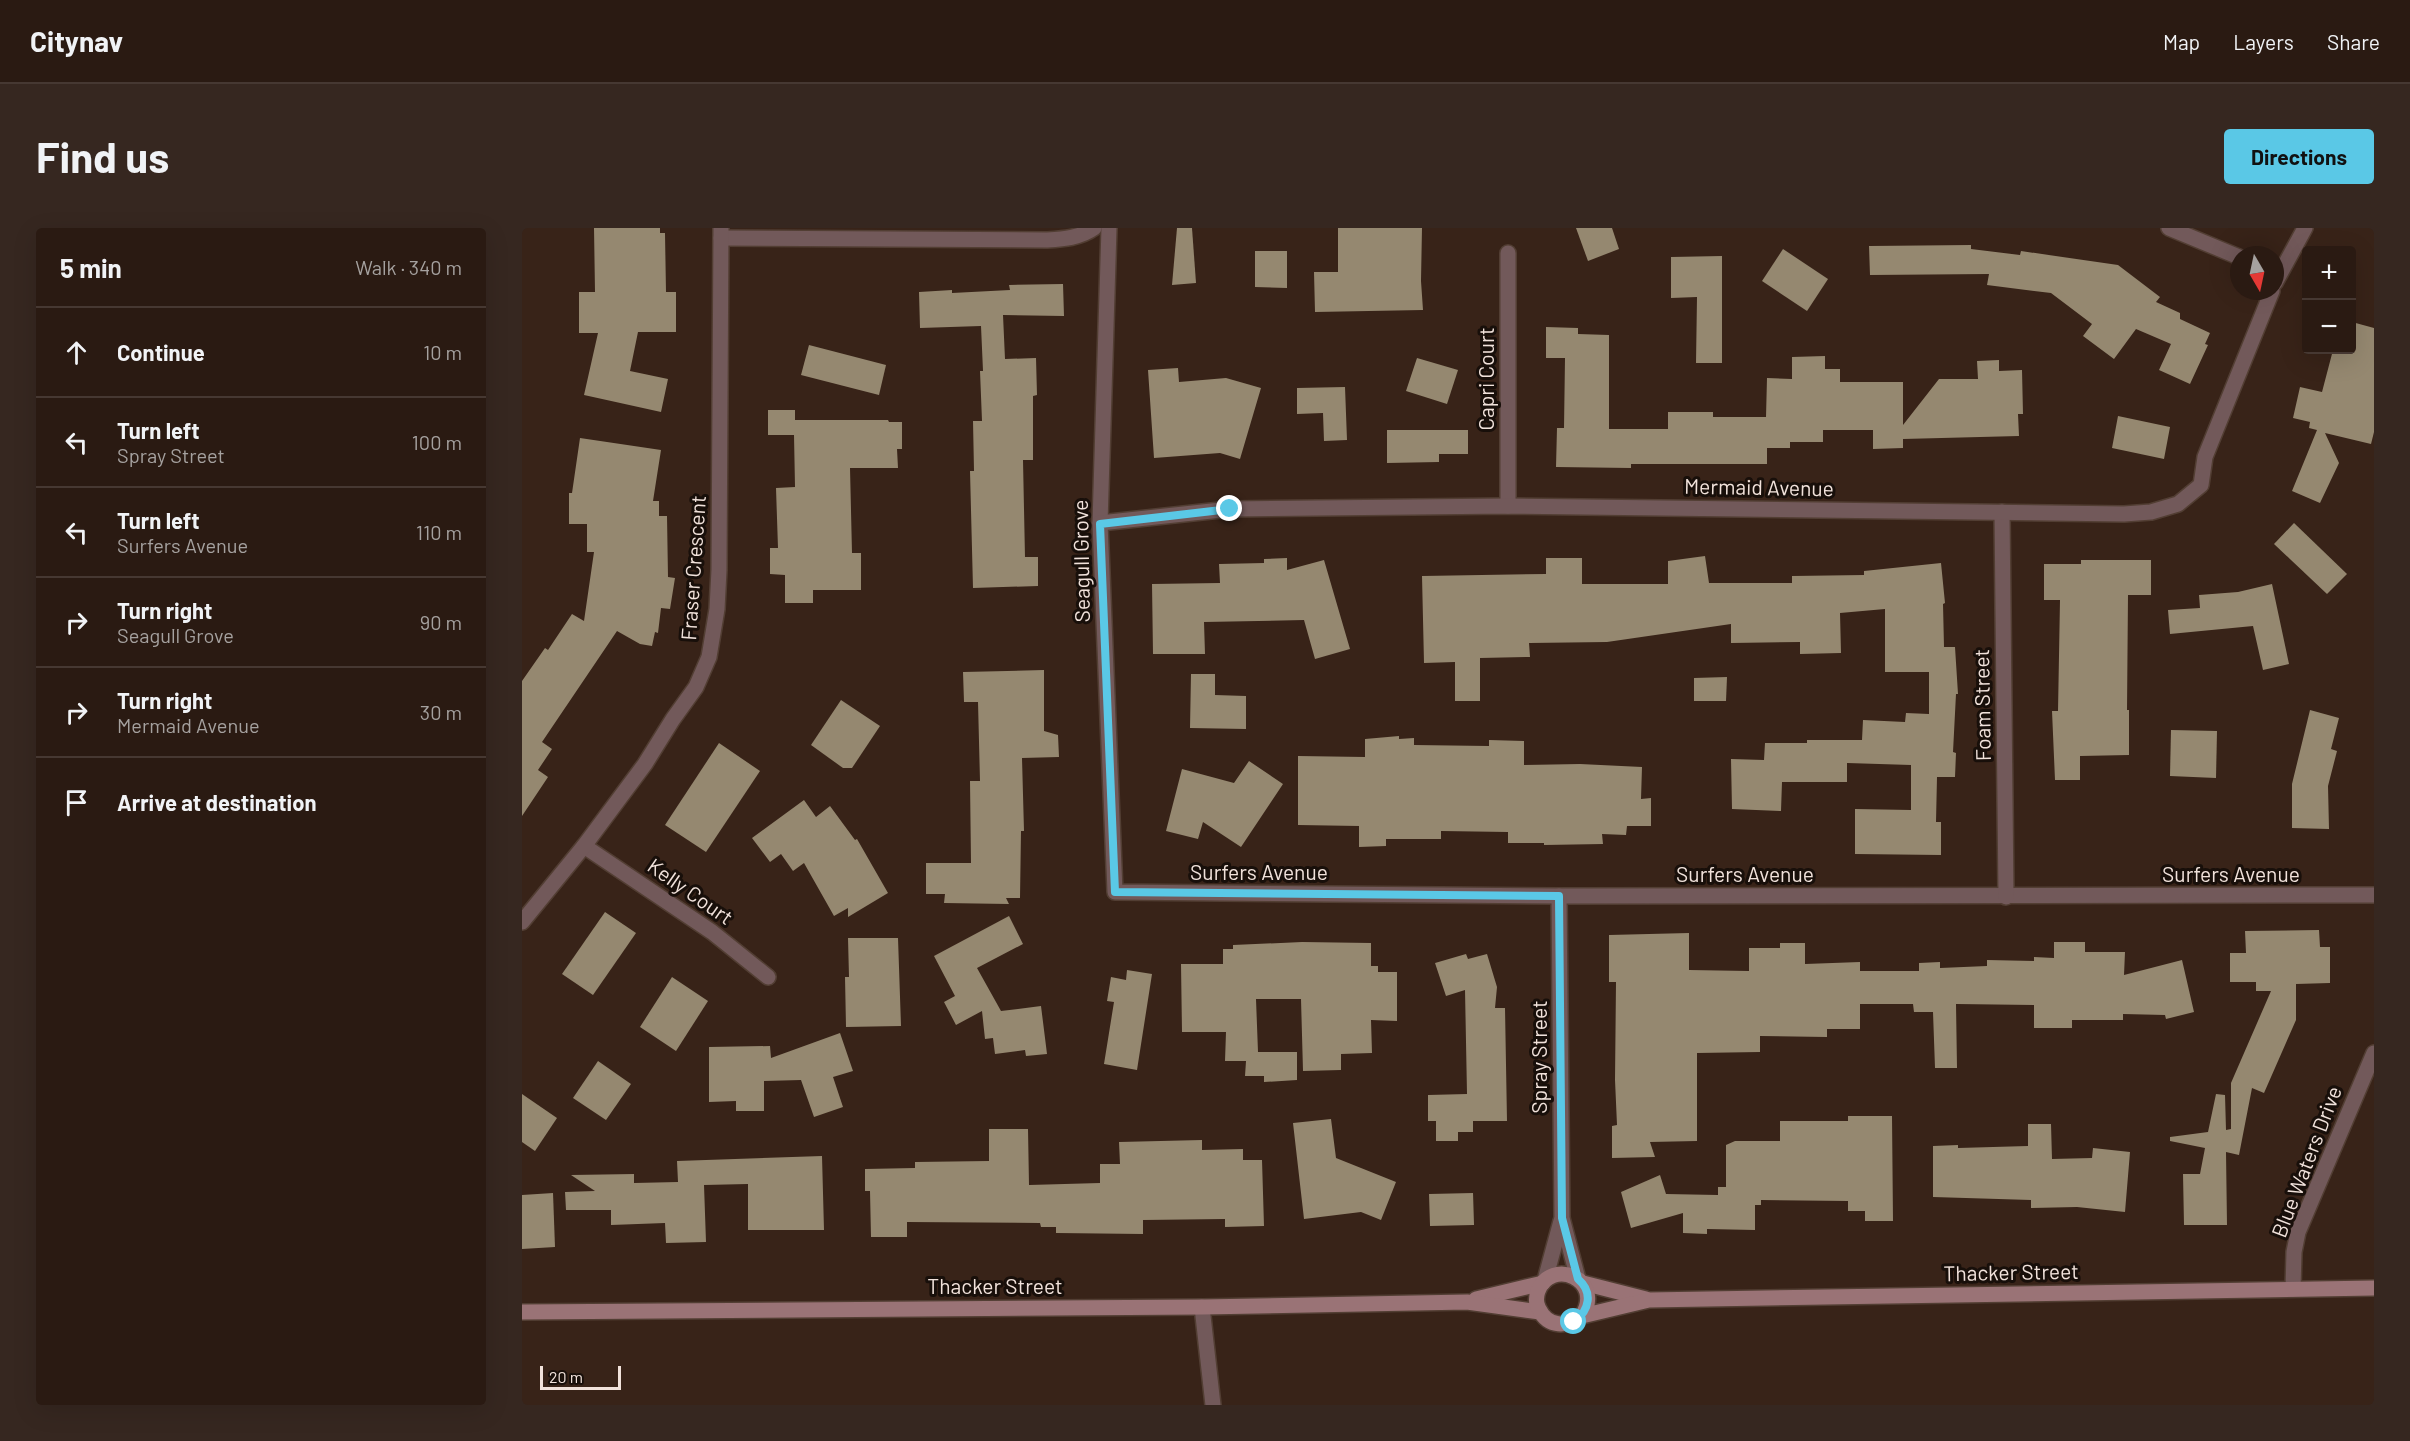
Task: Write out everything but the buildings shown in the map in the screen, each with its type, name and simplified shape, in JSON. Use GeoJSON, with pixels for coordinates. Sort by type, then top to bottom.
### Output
{"type":"FeatureCollection","features":[{"type":"Feature","properties":{"kind":"street"},"geometry":{"type":"LineString","coordinates":[[721,233],[1047,240],[1067,238],[1094,228]]}},
{"type":"Feature","properties":{"kind":"street","name":"Seagull Grove"},"geometry":{"type":"LineString","coordinates":[[1109,228],[1100,524],[1115,892]]}},
{"type":"Feature","properties":{"kind":"street"},"geometry":{"type":"LineString","coordinates":[[2169,228],[2230,253]]}},
{"type":"Feature","properties":{"kind":"street"},"geometry":{"type":"LineString","coordinates":[[2284,263],[2305,228]]}},
{"type":"Feature","properties":{"kind":"street","name":"Fraser Crescent"},"geometry":{"type":"LineString","coordinates":[[522,922],[584,846],[645,764],[696,687],[709,657],[717,609],[719,570],[721,233]]}},
{"type":"Feature","properties":{"kind":"street","name":"Capri Court"},"geometry":{"type":"LineString","coordinates":[[1508,253],[1508,506]]}},
{"type":"Feature","properties":{"kind":"street","name":"Mermaid Avenue"},"geometry":{"type":"LineString","coordinates":[[1100,524],[1230,509],[1508,506],[2124,514],[2151,512],[2178,504],[2201,485],[2205,457],[2268,300]]}},
{"type":"Feature","properties":{"kind":"street","name":"Foam Street"},"geometry":{"type":"LineString","coordinates":[[2002,512],[2006,897]]}},
{"type":"Feature","properties":{"kind":"street","name":"Kelly Court"},"geometry":{"type":"LineString","coordinates":[[584,846],[712,932],[768,977]]}},
{"type":"Feature","properties":{"kind":"street","name":"Surfers Avenue"},"geometry":{"type":"LineString","coordinates":[[1115,892],[1559,896],[2374,895]]}},
{"type":"Feature","properties":{"kind":"street","name":"Spray Street"},"geometry":{"type":"LineString","coordinates":[[1559,896],[1562,1218],[1580,1281]]}},
{"type":"Feature","properties":{"kind":"street","name":"Blue Waters Drive"},"geometry":{"type":"LineString","coordinates":[[2293,1289],[2294,1252],[2298,1233],[2374,1053]]}},
{"type":"Feature","properties":{"kind":"street","name":"Spray Street"},"geometry":{"type":"LineString","coordinates":[[1544,1281],[1562,1218]]}},
{"type":"Feature","properties":{"kind":"street"},"geometry":{"type":"LineString","coordinates":[[1561,1274],[1580,1281],[1588,1296],[1588,1303],[1582,1316],[1565,1325],[1546,1320],[1540,1312],[1537,1297],[1544,1281],[1561,1274]]}},
{"type":"Feature","properties":{"kind":"street","name":"Thacker Street"},"geometry":{"type":"LineString","coordinates":[[1467,1302],[1544,1281]]}},
{"type":"Feature","properties":{"kind":"street","name":"Thacker Street"},"geometry":{"type":"LineString","coordinates":[[1580,1281],[1649,1300]]}},
{"type":"Feature","properties":{"kind":"street","name":"Thacker Street"},"geometry":{"type":"LineString","coordinates":[[1582,1316],[1649,1300],[2374,1288]]}},
{"type":"Feature","properties":{"kind":"street","name":"Thacker Street"},"geometry":{"type":"LineString","coordinates":[[522,1312],[1202,1307],[1467,1302],[1540,1312]]}},
{"type":"Feature","properties":{"kind":"street"},"geometry":{"type":"LineString","coordinates":[[1202,1307],[1214,1405]]}},
{"type":"Feature","properties":{"kind":"route"},"geometry":{"type":"LineString","coordinates":[[1230,509],[1100,524],[1115,892],[1559,896],[1562,1218],[1578,1279],[1583,1283],[1588,1296],[1586,1310],[1574,1322]]}}]}
